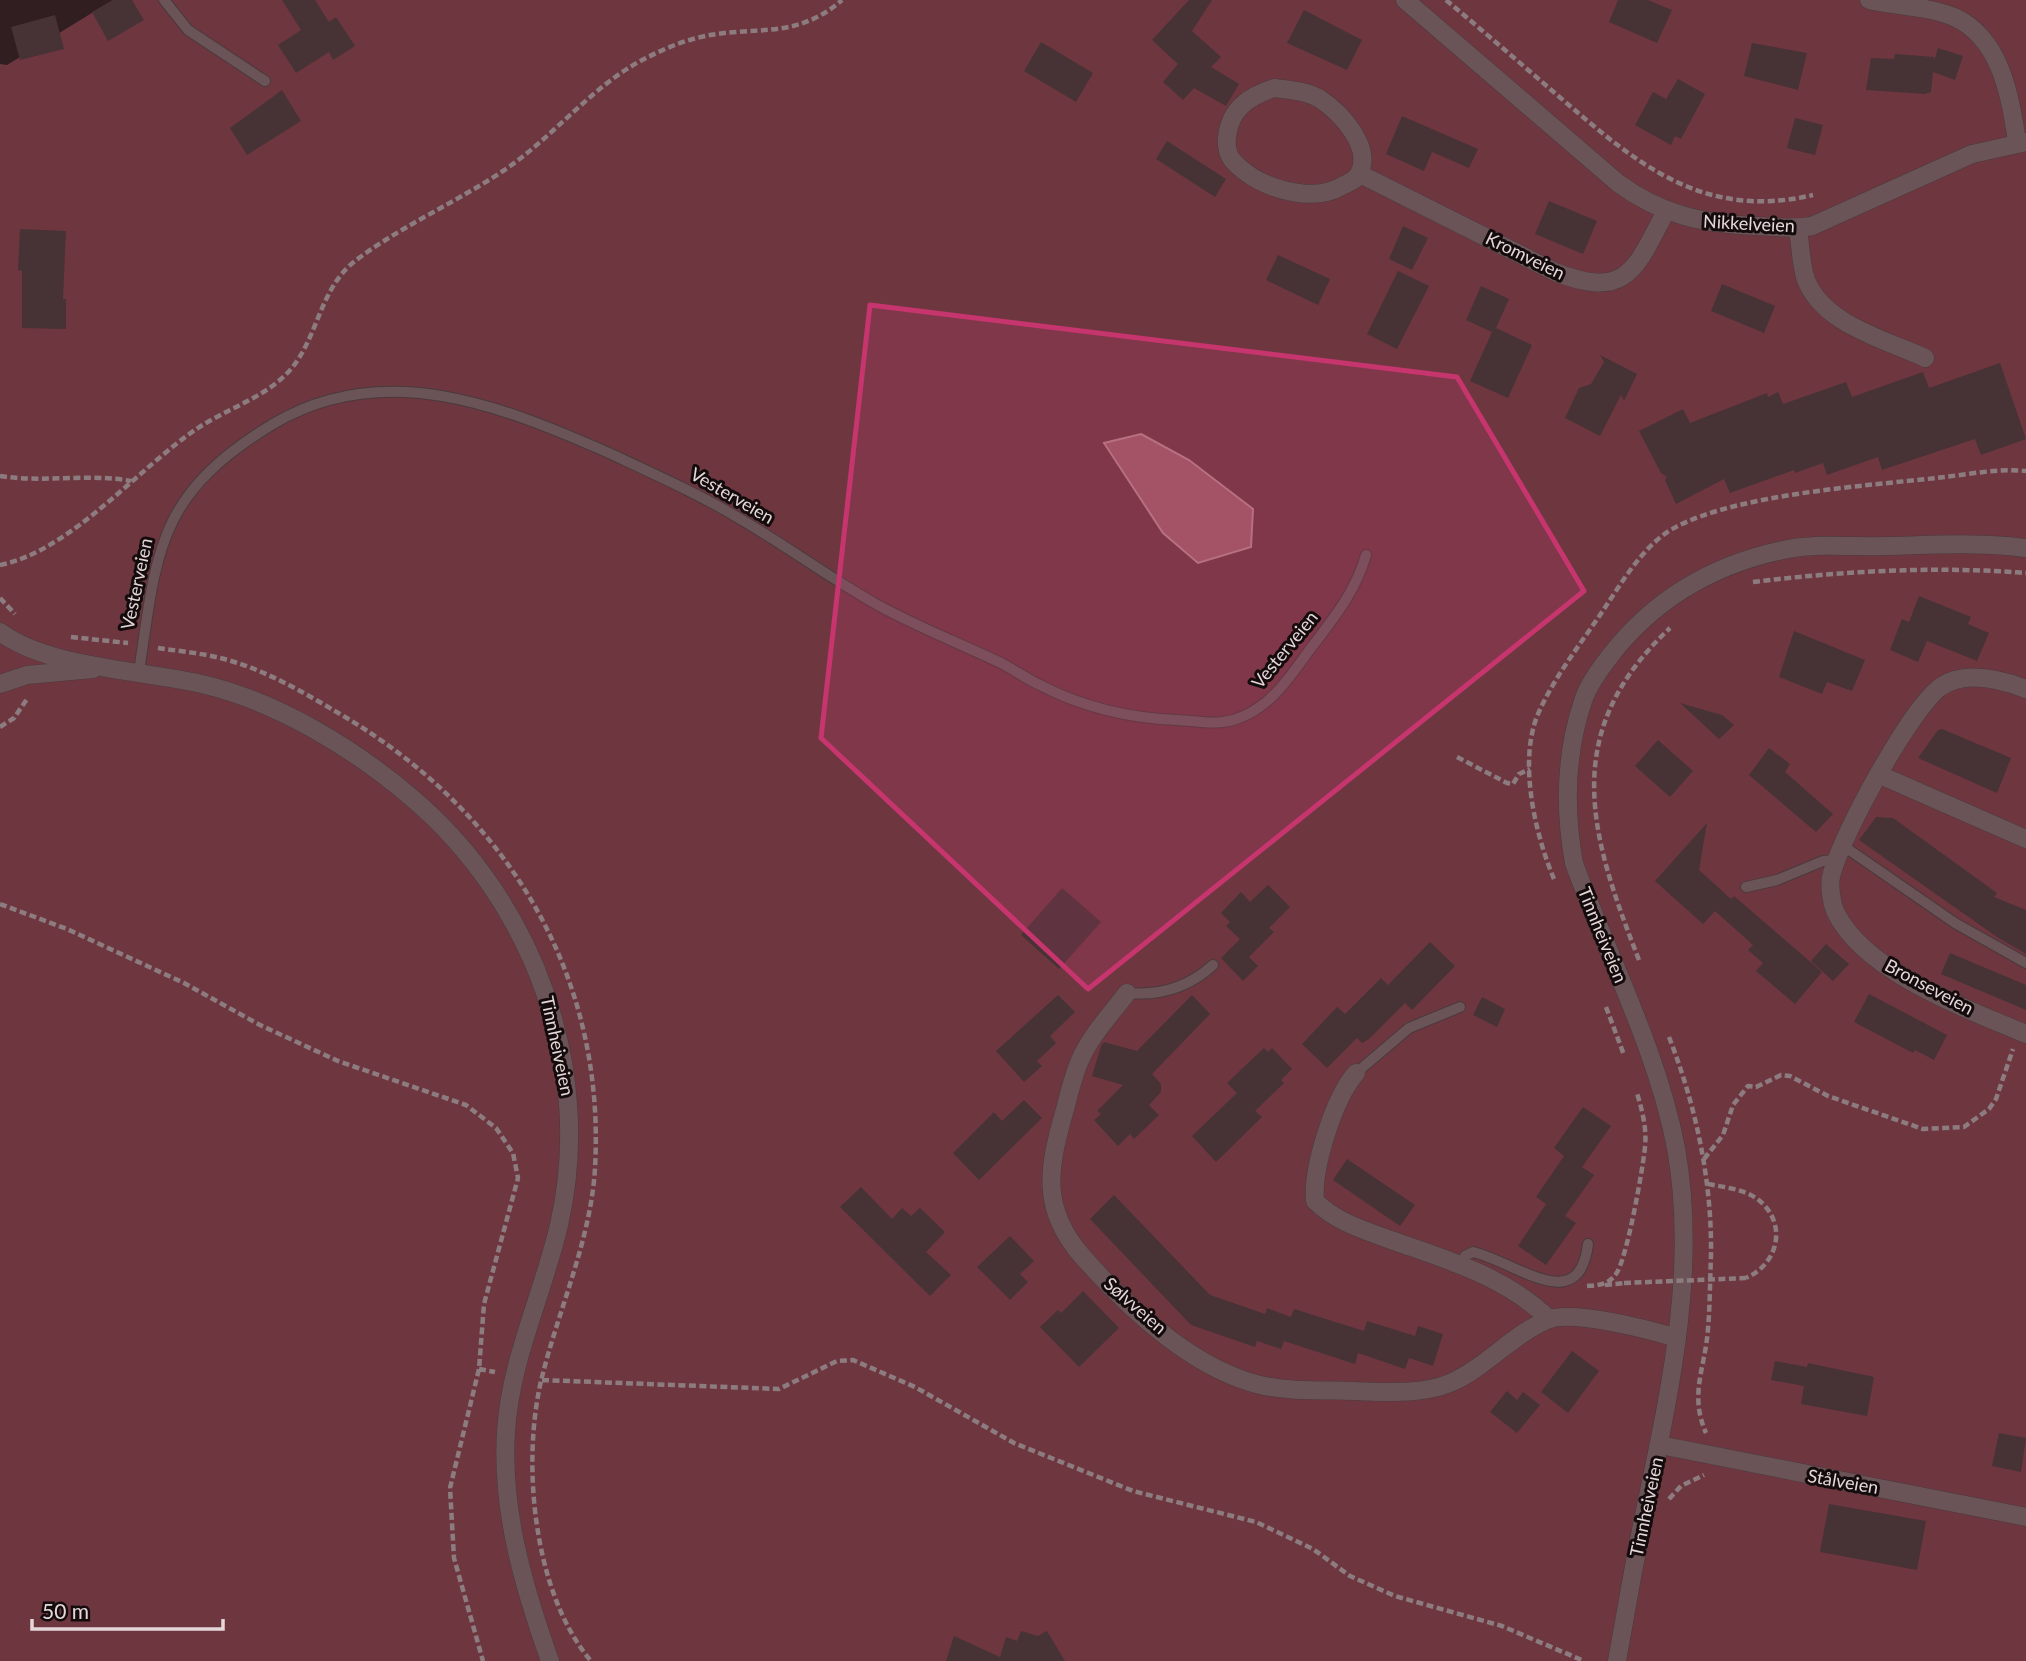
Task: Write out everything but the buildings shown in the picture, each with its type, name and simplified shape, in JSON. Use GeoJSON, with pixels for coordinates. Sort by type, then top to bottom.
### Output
{"type":"FeatureCollection","features":[{"type":"Feature","properties":{"kind":"street","name":"Nikkelveien"},"geometry":{"type":"LineString","coordinates":[[1405,0],[1618,183],[1639,198],[1666,211],[1717,225],[1798,228],[1831,219],[1972,154],[2022,142]]}},
{"type":"Feature","properties":{"kind":"street"},"geometry":{"type":"LineString","coordinates":[[1869,0],[1955,18],[1981,36],[1996,57],[2022,142]]}},
{"type":"Feature","properties":{"kind":"street"},"geometry":{"type":"LineString","coordinates":[[1274,88],[1299,91],[1319,99],[1353,132],[1361,150],[1360,174],[1335,190],[1303,194],[1279,188],[1254,177],[1234,162],[1226,144],[1228,123],[1240,106],[1255,94],[1274,88]]}},
{"type":"Feature","properties":{"kind":"street","name":"Kromveien"},"geometry":{"type":"LineString","coordinates":[[1360,174],[1555,272],[1585,284],[1618,281],[1636,266],[1666,211]]}},
{"type":"Feature","properties":{"kind":"street"},"geometry":{"type":"LineString","coordinates":[[1798,228],[1805,277],[1820,304],[1846,322],[1925,358]]}},
{"type":"Feature","properties":{"kind":"street","name":"Tinnheiveien"},"geometry":{"type":"LineString","coordinates":[[1617,1661],[1660,1445],[1677,1338],[1684,1226],[1675,1146],[1659,1085],[1574,863],[1568,830],[1568,763],[1584,698],[1621,642],[1667,597],[1722,568],[1755,557],[1804,548],[1924,545],[2026,548]]}},
{"type":"Feature","properties":{"kind":"street","name":"Tinnheiveien"},"geometry":{"type":"LineString","coordinates":[[0,632],[29,649],[106,668],[207,685],[254,701],[357,756],[412,797],[452,838],[490,884],[520,931],[545,988],[560,1042],[569,1103],[568,1170],[559,1226],[514,1375],[506,1430],[505,1486],[517,1552],[533,1614],[551,1661]]}},
{"type":"Feature","properties":{"kind":"street","name":"Tinnheiveien"},"geometry":{"type":"LineString","coordinates":[[0,684],[27,675],[106,668]]}},
{"type":"Feature","properties":{"kind":"street","name":"Bronseveien"},"geometry":{"type":"LineString","coordinates":[[2023,1033],[1910,980],[1876,958],[1851,936],[1835,911],[1830,880],[1839,852],[1861,804],[1922,707],[1940,688],[1958,679],[1991,678],[2026,689]]}},
{"type":"Feature","properties":{"kind":"street"},"geometry":{"type":"LineString","coordinates":[[1880,775],[2026,839]]}},
{"type":"Feature","properties":{"kind":"street","name":"Sølvveien"},"geometry":{"type":"LineString","coordinates":[[1126,993],[1080,1059],[1051,1160],[1051,1190],[1057,1219],[1070,1242],[1108,1285],[1158,1328],[1210,1364],[1259,1384],[1290,1389],[1388,1392],[1418,1390],[1449,1383],[1549,1319]]}},
{"type":"Feature","properties":{"kind":"street"},"geometry":{"type":"LineString","coordinates":[[1356,1073],[1346,1085],[1322,1153],[1313,1184],[1315,1201],[1346,1224],[1487,1275],[1520,1294],[1549,1319],[1571,1317],[1677,1338]]}},
{"type":"Feature","properties":{"kind":"street","name":"Stålveien"},"geometry":{"type":"LineString","coordinates":[[1660,1445],[2026,1517]]}},
{"type":"Feature","properties":{"kind":"lane"},"geometry":{"type":"LineString","coordinates":[[164,0],[188,30],[265,81]]}},
{"type":"Feature","properties":{"kind":"lane","name":"Vesterveien"},"geometry":{"type":"LineString","coordinates":[[139,672],[155,569],[163,540],[183,500],[212,466],[276,423],[310,406],[386,391],[447,395],[567,434],[690,491],[903,618],[1093,708],[1146,720],[1209,724],[1237,719],[1259,708],[1279,691],[1339,612],[1362,571],[1366,555]]}},
{"type":"Feature","properties":{"kind":"lane"},"geometry":{"type":"LineString","coordinates":[[1746,887],[1777,880],[1839,852],[2026,963]]}},
{"type":"Feature","properties":{"kind":"lane","name":"Sølvveien"},"geometry":{"type":"LineString","coordinates":[[1126,993],[1180,988],[1199,978],[1213,965]]}},
{"type":"Feature","properties":{"kind":"lane"},"geometry":{"type":"LineString","coordinates":[[1356,1073],[1409,1028],[1460,1007]]}},
{"type":"Feature","properties":{"kind":"lane"},"geometry":{"type":"LineString","coordinates":[[1461,1265],[1465,1256],[1473,1252],[1559,1283],[1574,1279],[1582,1270],[1588,1244]]}},
{"type":"Feature","properties":{"kind":"path"},"geometry":{"type":"LineString","coordinates":[[0,565],[43,549],[200,426],[279,383],[302,355],[329,292],[351,264],[386,238],[503,171],[647,57],[693,39],[776,31],[810,23],[825,15],[842,0]]}},
{"type":"Feature","properties":{"kind":"path"},"geometry":{"type":"LineString","coordinates":[[1446,0],[1606,138],[1637,162],[1666,179],[1702,192],[1750,200],[1787,201],[1813,195]]}},
{"type":"Feature","properties":{"kind":"path"},"geometry":{"type":"LineString","coordinates":[[1559,890],[1545,856],[1530,788],[1537,716],[1555,681],[1636,565],[1660,538],[1675,527],[1710,513],[1782,498],[2026,471]]}},
{"type":"Feature","properties":{"kind":"path"},"geometry":{"type":"LineString","coordinates":[[0,476],[18,479],[108,476],[132,481]]}},
{"type":"Feature","properties":{"kind":"path"},"geometry":{"type":"LineString","coordinates":[[1750,583],[1811,575],[1914,570],[1971,569],[2026,573]]}},
{"type":"Feature","properties":{"kind":"path"},"geometry":{"type":"LineString","coordinates":[[0,598],[22,619]]}},
{"type":"Feature","properties":{"kind":"path"},"geometry":{"type":"LineString","coordinates":[[1642,967],[1600,850],[1592,808],[1594,774],[1600,738],[1617,694],[1645,652],[1672,626]]}},
{"type":"Feature","properties":{"kind":"path"},"geometry":{"type":"LineString","coordinates":[[68,636],[222,658],[267,675],[370,731],[431,776],[475,820],[512,867],[542,918],[569,976],[586,1041],[594,1100],[595,1170],[584,1230],[541,1380],[534,1436],[535,1491],[542,1551],[557,1606],[575,1643],[591,1661]]}},
{"type":"Feature","properties":{"kind":"path"},"geometry":{"type":"LineString","coordinates":[[0,727],[14,718],[27,699]]}},
{"type":"Feature","properties":{"kind":"path"},"geometry":{"type":"LineString","coordinates":[[1457,757],[1513,784],[1520,774],[1530,769]]}},
{"type":"Feature","properties":{"kind":"path"},"geometry":{"type":"LineString","coordinates":[[0,904],[67,929],[184,983],[260,1025],[338,1061],[466,1105],[496,1128],[513,1153],[518,1178],[484,1304],[479,1369],[450,1488],[454,1558],[483,1661]]}},
{"type":"Feature","properties":{"kind":"path"},"geometry":{"type":"LineString","coordinates":[[1603,998],[1627,1061]]}},
{"type":"Feature","properties":{"kind":"path"},"geometry":{"type":"LineString","coordinates":[[1665,1028],[1693,1110],[1708,1184],[1711,1252],[1708,1332],[1699,1381],[1697,1413],[1709,1441],[1707,1471],[1702,1478],[1682,1486],[1668,1501],[1666,1511]]}},
{"type":"Feature","properties":{"kind":"path"},"geometry":{"type":"LineString","coordinates":[[1703,1159],[1723,1135],[1733,1105],[1748,1086],[1756,1087],[1780,1075],[1790,1076],[1828,1096],[1923,1129],[1964,1127],[1989,1109],[1996,1099],[2023,1033]]}},
{"type":"Feature","properties":{"kind":"path"},"geometry":{"type":"LineString","coordinates":[[1605,1285],[1617,1273],[1623,1253],[1645,1145],[1643,1114],[1636,1087]]}},
{"type":"Feature","properties":{"kind":"path"},"geometry":{"type":"LineString","coordinates":[[1559,1283],[1577,1286],[1746,1278],[1768,1263],[1775,1252],[1773,1222],[1766,1208],[1755,1197],[1708,1184]]}},
{"type":"Feature","properties":{"kind":"path"},"geometry":{"type":"LineString","coordinates":[[541,1380],[779,1389],[837,1361],[853,1360],[915,1387],[1014,1443],[1133,1491],[1256,1522],[1313,1549],[1350,1576],[1395,1596],[1502,1626],[1584,1661]]}},
{"type":"Feature","properties":{"kind":"highlighted area"},"geometry":{"type":"Polygon","coordinates":[[[870,305],[1457,377],[1584,591],[1088,989],[821,738],[870,305]]]}},
{"type":"Feature","properties":{"kind":"shaded area"},"geometry":{"type":"Polygon","coordinates":[[[113,0],[2026,0],[2026,1661],[0,1661],[0,64],[7,65],[113,0]]]}},
{"type":"Feature","properties":{"kind":"shaded area"},"geometry":{"type":"Polygon","coordinates":[[[1141,434],[1189,460],[1253,509],[1251,547],[1198,563],[1163,533],[1104,443],[1141,434]]]}}]}
